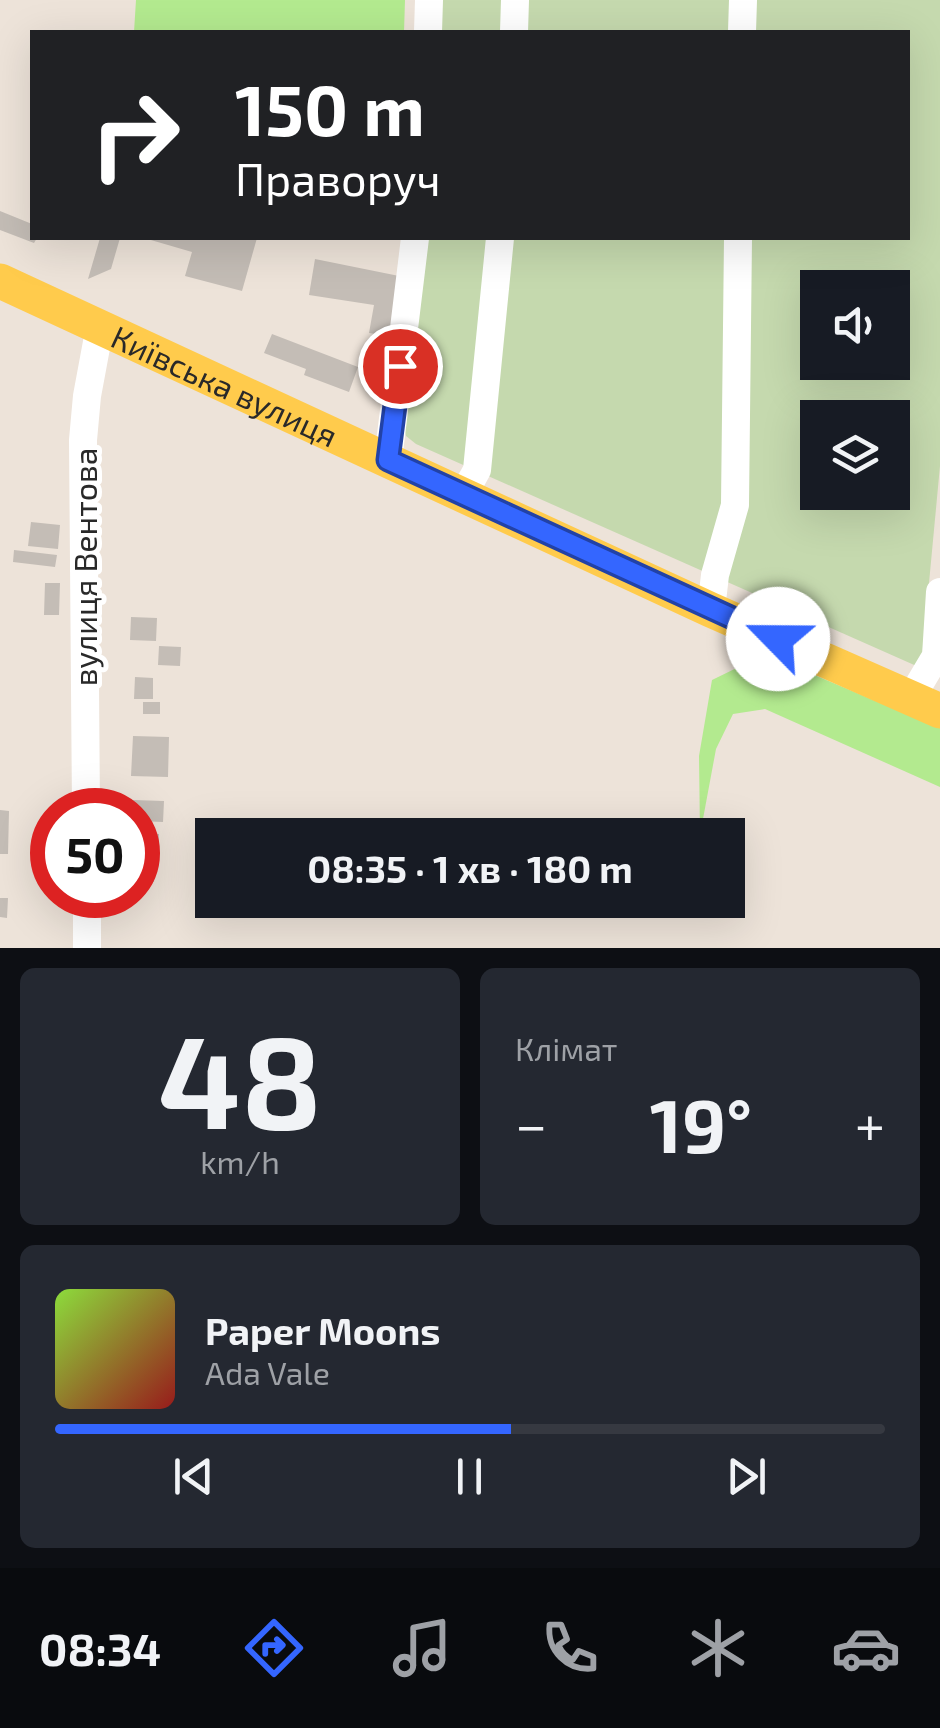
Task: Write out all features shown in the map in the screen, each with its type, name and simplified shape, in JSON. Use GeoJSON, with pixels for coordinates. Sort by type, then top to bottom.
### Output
{"type":"FeatureCollection","features":[{"type":"Feature","properties":{"kind":"main road","name":"Київська вулиця"},"geometry":{"type":"LineString","coordinates":[[0,281],[711,610],[926,704]]}},
{"type":"Feature","properties":{"kind":"street"},"geometry":{"type":"LineString","coordinates":[[428,30],[429,0]]}},
{"type":"Feature","properties":{"kind":"street"},"geometry":{"type":"LineString","coordinates":[[514,30],[515,0]]}},
{"type":"Feature","properties":{"kind":"street"},"geometry":{"type":"LineString","coordinates":[[742,0],[742,30]]}},
{"type":"Feature","properties":{"kind":"street"},"geometry":{"type":"LineString","coordinates":[[388,460],[415,240]]}},
{"type":"Feature","properties":{"kind":"street"},"geometry":{"type":"LineString","coordinates":[[464,495],[477,470],[500,240]]}},
{"type":"Feature","properties":{"kind":"street"},"geometry":{"type":"LineString","coordinates":[[711,610],[715,574],[736,505],[738,240]]}},
{"type":"Feature","properties":{"kind":"street","name":"вулиця Вентова"},"geometry":{"type":"LineString","coordinates":[[86,788],[83,440],[100,326]]}},
{"type":"Feature","properties":{"kind":"street"},"geometry":{"type":"LineString","coordinates":[[926,704],[936,656],[940,592]]}},
{"type":"Feature","properties":{"kind":"street"},"geometry":{"type":"LineString","coordinates":[[87,948],[88,918]]}},
{"type":"Feature","properties":{"kind":"green space"},"geometry":{"type":"Polygon","coordinates":[[[136,0],[405,0],[404,30],[134,30],[136,0]]]}},
{"type":"Feature","properties":{"kind":"green space"},"geometry":{"type":"Polygon","coordinates":[[[436,0],[940,0],[940,466],[921,668],[416,444],[406,436],[402,422],[422,240],[910,240],[910,30],[434,30],[436,0]]]}},
{"type":"Feature","properties":{"kind":"green space"},"geometry":{"type":"Polygon","coordinates":[[[753,660],[812,674],[937,727],[940,712],[940,787],[765,709],[733,714],[716,749],[703,818],[700,818],[699,756],[712,680],[753,660]]]}},
{"type":"Feature","properties":{"kind":"building"},"geometry":{"type":"Polygon","coordinates":[[[0,211],[30,223],[30,240],[36,240],[34,243],[0,230],[0,211]]]}},
{"type":"Feature","properties":{"kind":"building"},"geometry":{"type":"Polygon","coordinates":[[[99,240],[119,240],[111,269],[88,279],[99,240]]]}},
{"type":"Feature","properties":{"kind":"building"},"geometry":{"type":"Polygon","coordinates":[[[151,240],[256,240],[242,291],[185,276],[192,252],[151,240]]]}},
{"type":"Feature","properties":{"kind":"building"},"geometry":{"type":"Polygon","coordinates":[[[315,259],[404,277],[399,337],[369,333],[374,305],[309,295],[315,259]]]}},
{"type":"Feature","properties":{"kind":"building"},"geometry":{"type":"Polygon","coordinates":[[[272,334],[358,367],[349,392],[304,375],[306,369],[264,353],[272,334]]]}},
{"type":"Feature","properties":{"kind":"building"},"geometry":{"type":"Polygon","coordinates":[[[378,338],[398,340],[393,378],[372,376],[378,338]]]}},
{"type":"Feature","properties":{"kind":"building"},"geometry":{"type":"Polygon","coordinates":[[[31,522],[60,525],[58,549],[28,546],[31,522]]]}},
{"type":"Feature","properties":{"kind":"building"},"geometry":{"type":"Polygon","coordinates":[[[14,550],[57,555],[55,567],[13,562],[14,550]]]}},
{"type":"Feature","properties":{"kind":"building"},"geometry":{"type":"Polygon","coordinates":[[[45,583],[60,583],[59,615],[44,615],[45,583]]]}},
{"type":"Feature","properties":{"kind":"building"},"geometry":{"type":"Polygon","coordinates":[[[131,617],[157,618],[156,641],[130,640],[131,617]]]}},
{"type":"Feature","properties":{"kind":"building"},"geometry":{"type":"Polygon","coordinates":[[[159,646],[181,647],[180,666],[158,665],[159,646]]]}},
{"type":"Feature","properties":{"kind":"building"},"geometry":{"type":"Polygon","coordinates":[[[135,677],[153,678],[153,699],[134,699],[135,677]]]}},
{"type":"Feature","properties":{"kind":"building"},"geometry":{"type":"Polygon","coordinates":[[[143,702],[160,702],[160,714],[143,714],[143,702]]]}},
{"type":"Feature","properties":{"kind":"building"},"geometry":{"type":"Polygon","coordinates":[[[133,736],[169,737],[168,777],[131,776],[133,736]]]}},
{"type":"Feature","properties":{"kind":"building"},"geometry":{"type":"Polygon","coordinates":[[[160,801],[164,801],[160,822],[160,801]]]}},
{"type":"Feature","properties":{"kind":"building"},"geometry":{"type":"Polygon","coordinates":[[[0,810],[9,811],[8,854],[0,854],[0,810]]]}},
{"type":"Feature","properties":{"kind":"building"},"geometry":{"type":"Polygon","coordinates":[[[0,898],[8,898],[7,918],[0,917],[0,898]]]}},
{"type":"Feature","properties":{"kind":"route"},"geometry":{"type":"LineString","coordinates":[[400,366],[388,460],[778,639]]}}]}
